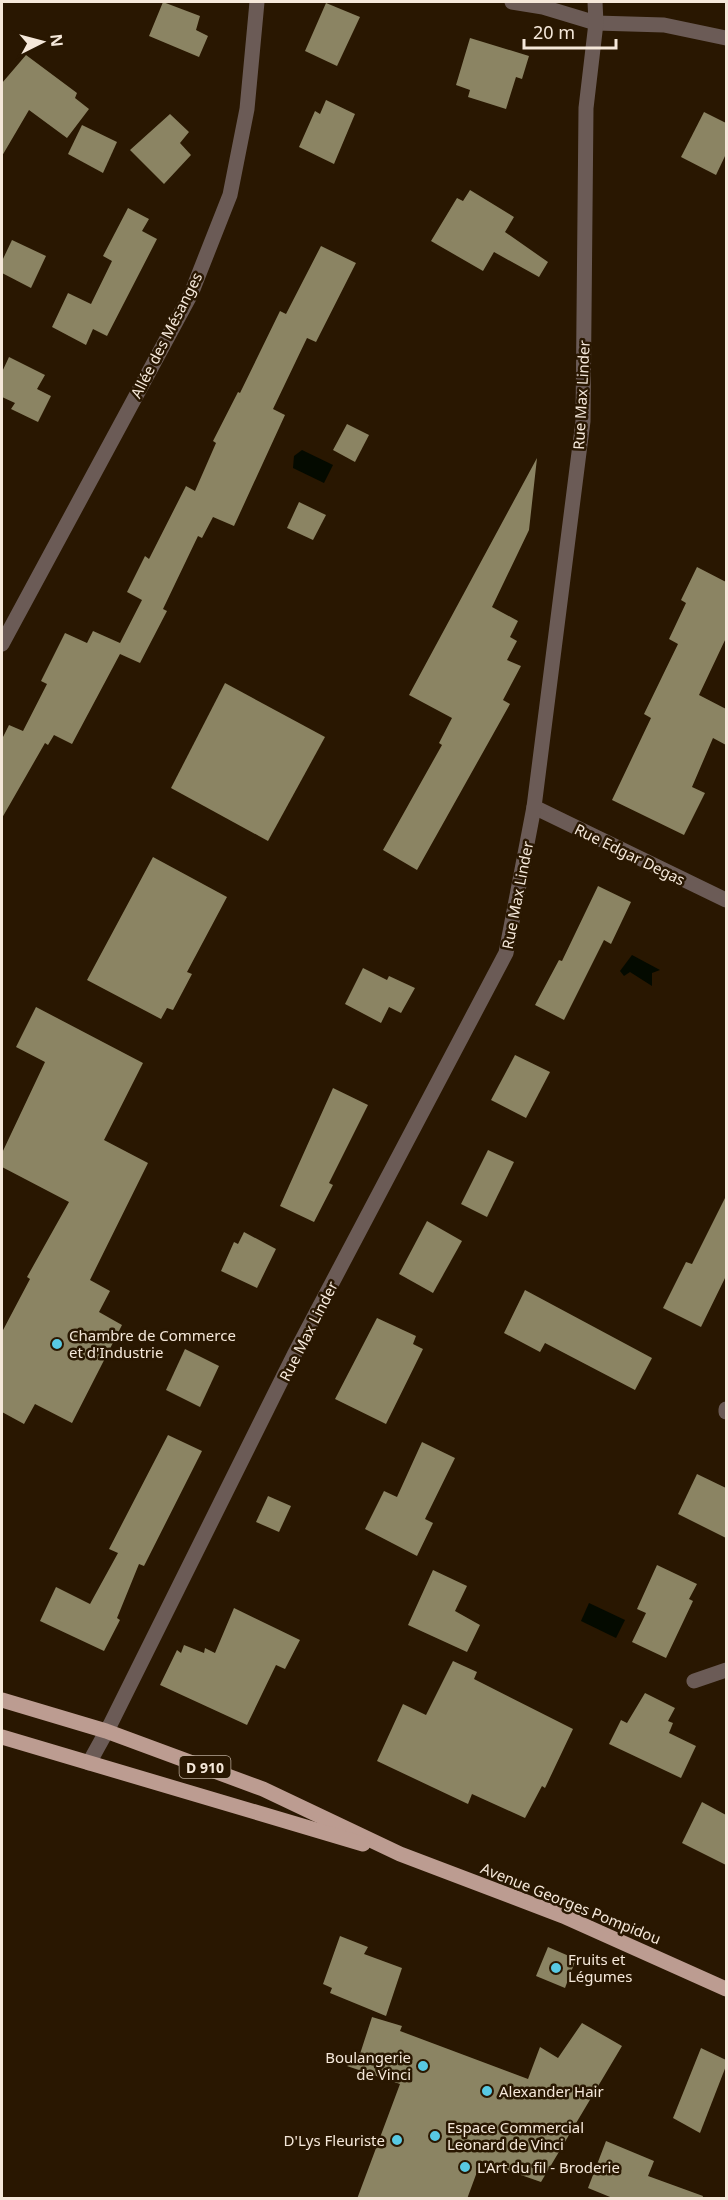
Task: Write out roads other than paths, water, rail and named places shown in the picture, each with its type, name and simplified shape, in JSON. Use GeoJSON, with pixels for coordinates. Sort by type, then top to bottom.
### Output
{"type":"FeatureCollection","features":[{"type":"Feature","properties":{"kind":"main road","name":"Avenue Georges Pompidou"},"geometry":{"type":"LineString","coordinates":[[2,1700],[106,1731],[263,1789],[400,1854],[563,1916],[726,1989]]}},
{"type":"Feature","properties":{"kind":"main road","name":"Avenue Georges Pompidou"},"geometry":{"type":"LineString","coordinates":[[2,1737],[278,1821],[400,1854]]}},
{"type":"Feature","properties":{"kind":"street","name":"Allée des Mésanges"},"geometry":{"type":"LineString","coordinates":[[2,644],[190,294],[230,195],[243,130],[257,2]]}},
{"type":"Feature","properties":{"kind":"street"},"geometry":{"type":"LineString","coordinates":[[512,2],[543,7],[596,24],[664,25],[726,38]]}},
{"type":"Feature","properties":{"kind":"street","name":"Rue Max Linder"},"geometry":{"type":"LineString","coordinates":[[89,1763],[294,1354],[506,953],[534,807],[583,421],[586,108],[596,24],[595,2]]}},
{"type":"Feature","properties":{"kind":"street","name":"Rue Edgar Degas"},"geometry":{"type":"LineString","coordinates":[[534,807],[726,900]]}},
{"type":"Feature","properties":{"kind":"street"},"geometry":{"type":"LineString","coordinates":[[694,1681],[726,1670]]}},
{"type":"Feature","properties":{"kind":"place","name":"Chambre de Commerce et d'Industrie"},"geometry":{"type":"Point","coordinates":[57,1344]}},
{"type":"Feature","properties":{"kind":"place","name":"Fruits et Légumes"},"geometry":{"type":"Point","coordinates":[556,1968]}},
{"type":"Feature","properties":{"kind":"place","name":"Boulangerie de Vinci"},"geometry":{"type":"Point","coordinates":[423,2066]}},
{"type":"Feature","properties":{"kind":"place","name":"Alexander Hair"},"geometry":{"type":"Point","coordinates":[487,2091]}},
{"type":"Feature","properties":{"kind":"place","name":"Espace Commercial Leonard de Vinci"},"geometry":{"type":"Point","coordinates":[435,2136]}},
{"type":"Feature","properties":{"kind":"place","name":"D'Lys Fleuriste"},"geometry":{"type":"Point","coordinates":[397,2140]}},
{"type":"Feature","properties":{"kind":"place","name":"L'Art du fil - Broderie"},"geometry":{"type":"Point","coordinates":[465,2167]}}]}
